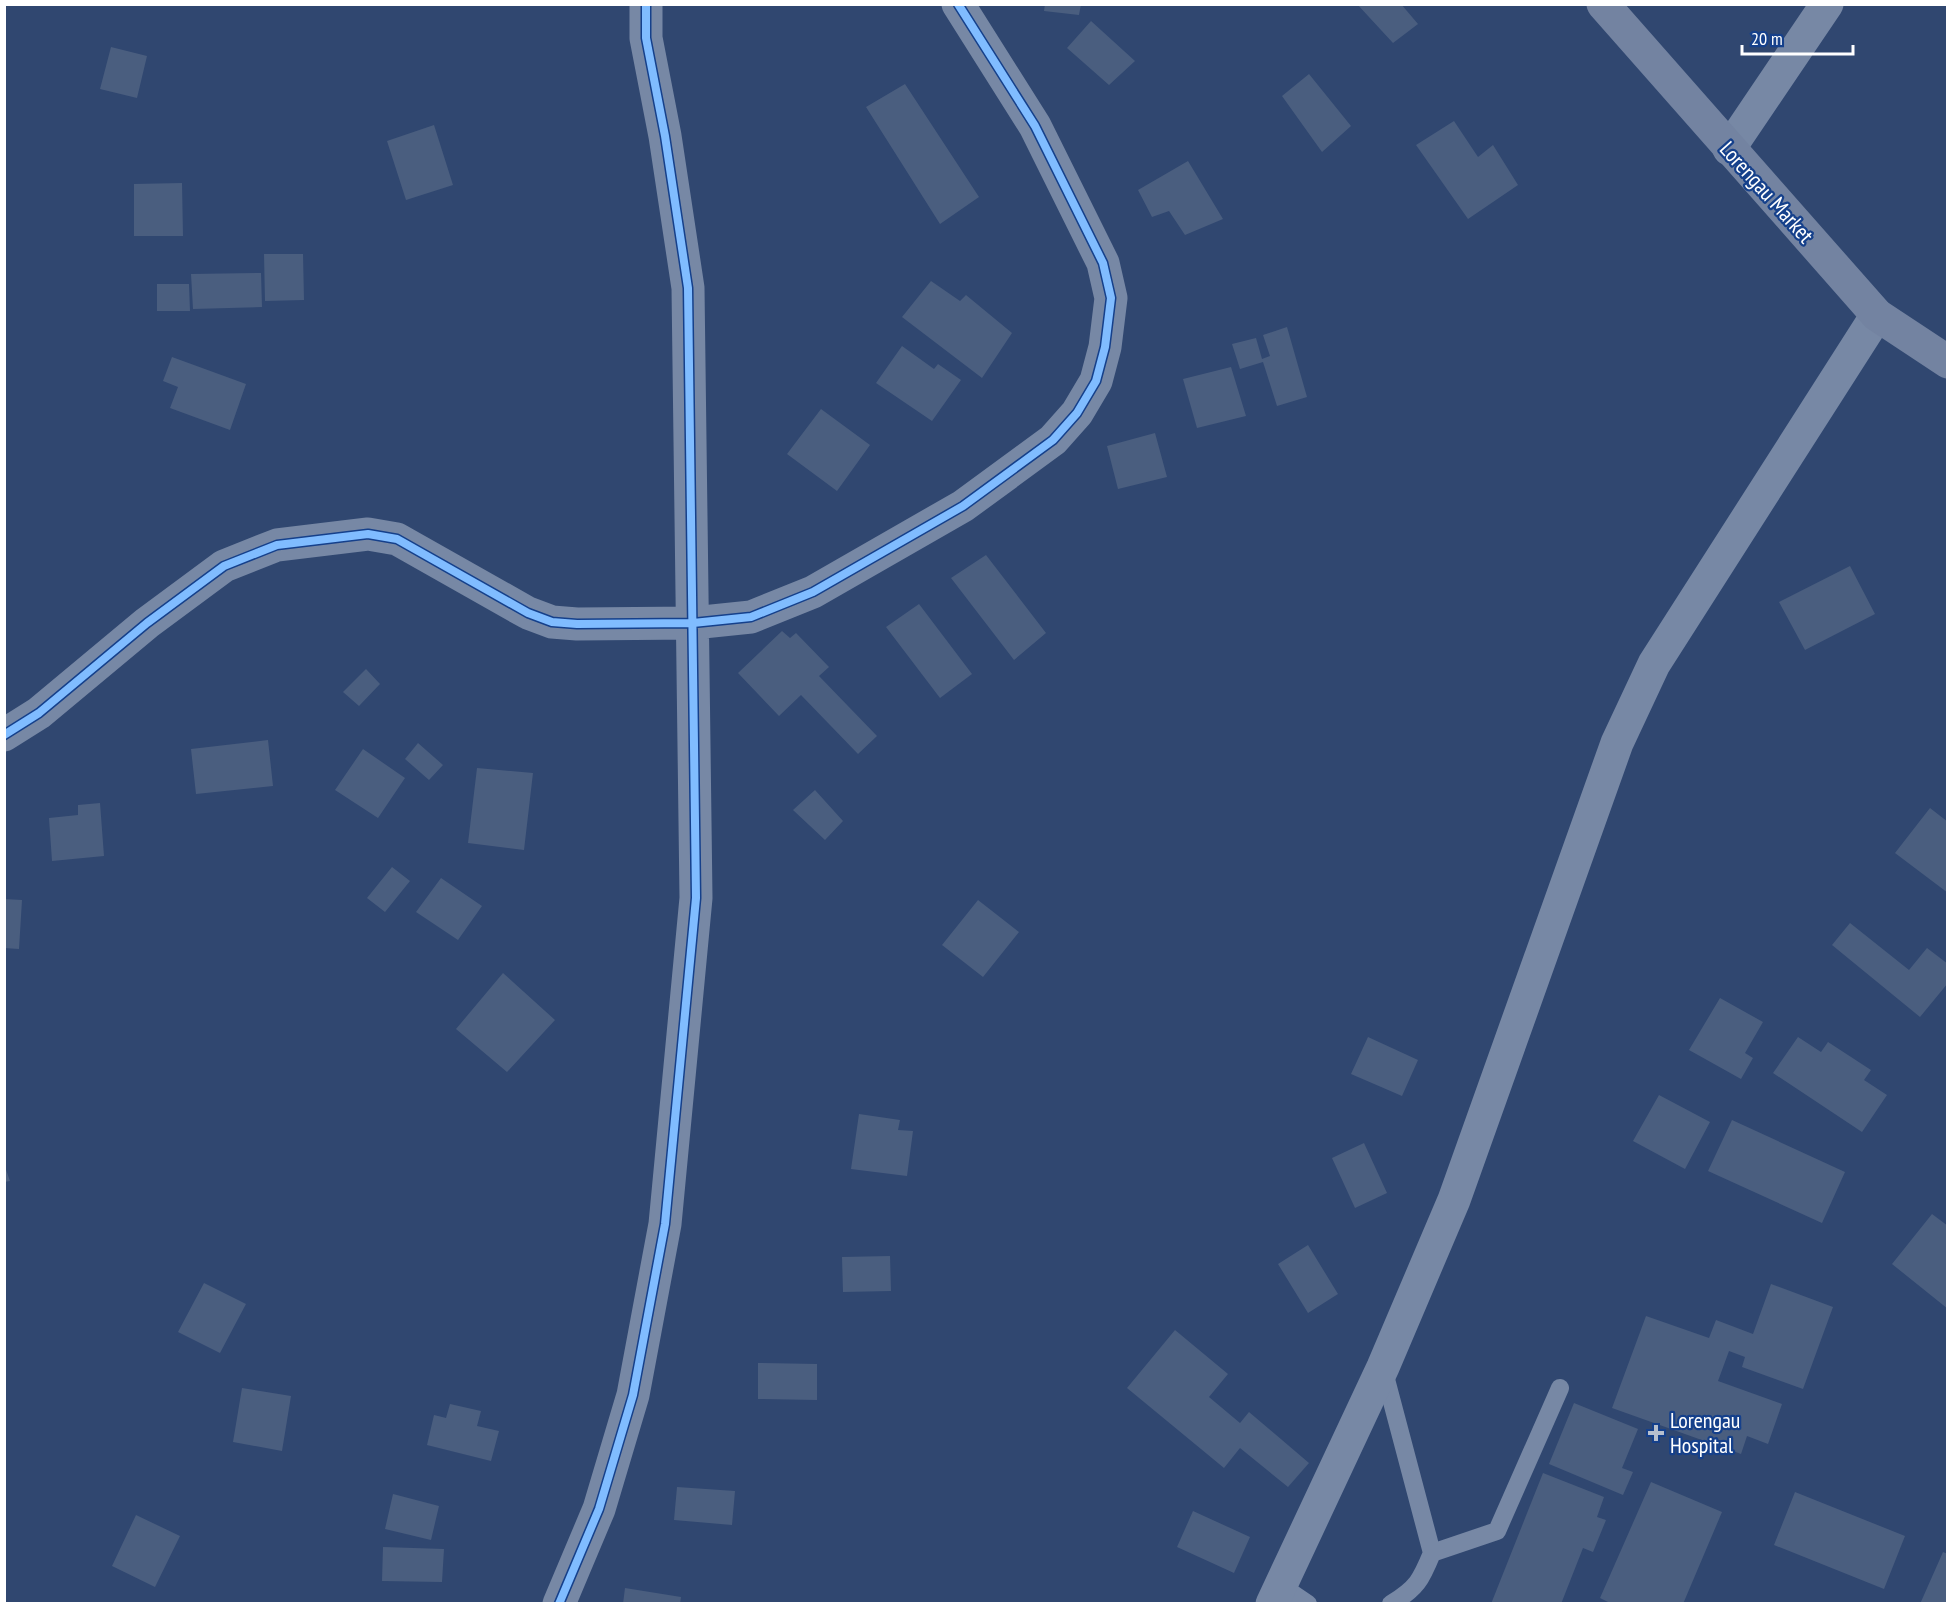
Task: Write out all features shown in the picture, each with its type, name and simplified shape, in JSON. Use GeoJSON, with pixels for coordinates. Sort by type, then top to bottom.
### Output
{"type":"FeatureCollection","features":[{"type":"Feature","properties":{"kind":"main road","name":"Lorengau Market"},"geometry":{"type":"LineString","coordinates":[[1603,4],[1878,315],[1947,362]]}},
{"type":"Feature","properties":{"kind":"street"},"geometry":{"type":"LineString","coordinates":[[558,1604],[599,1509],[633,1395],[665,1224],[696,898],[688,288],[665,136],[646,38],[646,4]]}},
{"type":"Feature","properties":{"kind":"street"},"geometry":{"type":"LineString","coordinates":[[4,735],[39,713],[147,623],[224,566],[277,545],[368,534],[397,539],[528,613],[552,622],[577,624],[693,623],[751,617],[813,592],[963,506],[1053,440],[1077,413],[1096,381],[1106,347],[1111,298],[1103,263],[1035,126],[958,4]]}},
{"type":"Feature","properties":{"kind":"street"},"geometry":{"type":"LineString","coordinates":[[1729,149],[1827,4]]}},
{"type":"Feature","properties":{"kind":"street"},"geometry":{"type":"LineString","coordinates":[[1276,1594],[1383,1367],[1454,1200],[1617,742],[1654,664],[1878,315]]}},
{"type":"Feature","properties":{"kind":"lane"},"geometry":{"type":"LineString","coordinates":[[1383,1367],[1432,1553],[1421,1579],[1405,1595],[1391,1604]]}},
{"type":"Feature","properties":{"kind":"lane"},"geometry":{"type":"LineString","coordinates":[[1432,1553],[1497,1531],[1560,1388]]}},
{"type":"Feature","properties":{"kind":"lane"},"geometry":{"type":"LineString","coordinates":[[1276,1594],[1308,1604]]}},
{"type":"Feature","properties":{"kind":"building"},"geometry":{"type":"Polygon","coordinates":[[[1045,4],[1081,4],[1079,15],[1044,11],[1045,4]]]}},
{"type":"Feature","properties":{"kind":"building"},"geometry":{"type":"Polygon","coordinates":[[[1357,4],[1401,4],[1418,24],[1393,43],[1357,4]]]}},
{"type":"Feature","properties":{"kind":"building"},"geometry":{"type":"Polygon","coordinates":[[[1091,21],[1135,61],[1109,85],[1067,48],[1091,21]]]}},
{"type":"Feature","properties":{"kind":"building"},"geometry":{"type":"Polygon","coordinates":[[[111,47],[147,56],[137,98],[100,89],[111,47]]]}},
{"type":"Feature","properties":{"kind":"building"},"geometry":{"type":"Polygon","coordinates":[[[1309,74],[1351,126],[1322,152],[1282,96],[1309,74]]]}},
{"type":"Feature","properties":{"kind":"building"},"geometry":{"type":"Polygon","coordinates":[[[905,84],[979,197],[940,224],[866,107],[905,84]]]}},
{"type":"Feature","properties":{"kind":"building"},"geometry":{"type":"Polygon","coordinates":[[[1454,121],[1478,157],[1493,145],[1518,185],[1468,219],[1416,145],[1454,121]]]}},
{"type":"Feature","properties":{"kind":"building"},"geometry":{"type":"Polygon","coordinates":[[[434,125],[453,185],[406,200],[387,141],[434,125]]]}},
{"type":"Feature","properties":{"kind":"building"},"geometry":{"type":"Polygon","coordinates":[[[1188,161],[1223,219],[1185,235],[1169,211],[1152,217],[1138,190],[1188,161]]]}},
{"type":"Feature","properties":{"kind":"building"},"geometry":{"type":"Polygon","coordinates":[[[182,183],[183,236],[134,236],[134,184],[182,183]]]}},
{"type":"Feature","properties":{"kind":"building"},"geometry":{"type":"Polygon","coordinates":[[[264,254],[303,254],[304,300],[265,301],[264,254]]]}},
{"type":"Feature","properties":{"kind":"building"},"geometry":{"type":"Polygon","coordinates":[[[261,273],[262,307],[193,309],[191,274],[261,273]]]}},
{"type":"Feature","properties":{"kind":"building"},"geometry":{"type":"Polygon","coordinates":[[[931,281],[960,301],[966,295],[1012,333],[982,378],[902,317],[931,281]]]}},
{"type":"Feature","properties":{"kind":"building"},"geometry":{"type":"Polygon","coordinates":[[[157,284],[189,284],[190,311],[157,311],[157,284]]]}},
{"type":"Feature","properties":{"kind":"building"},"geometry":{"type":"Polygon","coordinates":[[[1287,327],[1307,397],[1277,406],[1263,362],[1240,369],[1232,344],[1256,338],[1262,359],[1270,356],[1263,335],[1287,327]]]}},
{"type":"Feature","properties":{"kind":"building"},"geometry":{"type":"Polygon","coordinates":[[[902,346],[934,369],[938,364],[961,380],[932,421],[876,383],[902,346]]]}},
{"type":"Feature","properties":{"kind":"building"},"geometry":{"type":"Polygon","coordinates":[[[172,357],[246,384],[230,430],[170,408],[178,387],[163,381],[172,357]]]}},
{"type":"Feature","properties":{"kind":"building"},"geometry":{"type":"Polygon","coordinates":[[[1231,367],[1246,416],[1197,428],[1183,379],[1231,367]]]}},
{"type":"Feature","properties":{"kind":"building"},"geometry":{"type":"Polygon","coordinates":[[[821,409],[870,445],[837,491],[787,454],[821,409]]]}},
{"type":"Feature","properties":{"kind":"building"},"geometry":{"type":"Polygon","coordinates":[[[1155,433],[1167,477],[1118,489],[1107,446],[1155,433]]]}},
{"type":"Feature","properties":{"kind":"building"},"geometry":{"type":"Polygon","coordinates":[[[986,555],[1046,633],[1014,660],[951,578],[986,555]]]}},
{"type":"Feature","properties":{"kind":"building"},"geometry":{"type":"Polygon","coordinates":[[[1850,566],[1875,614],[1805,650],[1779,602],[1850,566]]]}},
{"type":"Feature","properties":{"kind":"building"},"geometry":{"type":"Polygon","coordinates":[[[919,604],[972,674],[940,698],[886,627],[919,604]]]}},
{"type":"Feature","properties":{"kind":"building"},"geometry":{"type":"Polygon","coordinates":[[[782,631],[790,638],[796,633],[829,667],[819,676],[877,736],[858,754],[801,695],[779,716],[738,673],[782,631]]]}},
{"type":"Feature","properties":{"kind":"building"},"geometry":{"type":"Polygon","coordinates":[[[366,669],[380,684],[359,706],[343,692],[366,669]]]}},
{"type":"Feature","properties":{"kind":"building"},"geometry":{"type":"Polygon","coordinates":[[[268,740],[273,786],[196,794],[191,749],[268,740]]]}},
{"type":"Feature","properties":{"kind":"building"},"geometry":{"type":"Polygon","coordinates":[[[418,743],[443,765],[429,780],[405,759],[418,743]]]}},
{"type":"Feature","properties":{"kind":"building"},"geometry":{"type":"Polygon","coordinates":[[[363,749],[405,778],[378,818],[335,790],[363,749]]]}},
{"type":"Feature","properties":{"kind":"building"},"geometry":{"type":"Polygon","coordinates":[[[477,768],[533,773],[524,850],[468,843],[477,768]]]}},
{"type":"Feature","properties":{"kind":"building"},"geometry":{"type":"Polygon","coordinates":[[[815,790],[843,821],[825,840],[793,810],[815,790]]]}},
{"type":"Feature","properties":{"kind":"building"},"geometry":{"type":"Polygon","coordinates":[[[100,803],[104,856],[52,861],[49,818],[78,815],[78,805],[100,803]]]}},
{"type":"Feature","properties":{"kind":"building"},"geometry":{"type":"Polygon","coordinates":[[[1930,808],[1948,822],[1948,893],[1895,853],[1930,808]]]}},
{"type":"Feature","properties":{"kind":"building"},"geometry":{"type":"Polygon","coordinates":[[[392,867],[410,881],[385,912],[367,898],[392,867]]]}},
{"type":"Feature","properties":{"kind":"building"},"geometry":{"type":"Polygon","coordinates":[[[441,878],[482,906],[458,940],[416,912],[441,878]]]}},
{"type":"Feature","properties":{"kind":"building"},"geometry":{"type":"Polygon","coordinates":[[[4,899],[22,900],[19,949],[4,948],[4,899]]]}},
{"type":"Feature","properties":{"kind":"building"},"geometry":{"type":"Polygon","coordinates":[[[978,900],[1019,932],[983,977],[942,945],[978,900]]]}},
{"type":"Feature","properties":{"kind":"building"},"geometry":{"type":"Polygon","coordinates":[[[1850,923],[1909,970],[1927,948],[1948,964],[1948,983],[1920,1017],[1832,945],[1850,923]]]}},
{"type":"Feature","properties":{"kind":"building"},"geometry":{"type":"Polygon","coordinates":[[[503,973],[555,1020],[507,1072],[456,1029],[503,973]]]}},
{"type":"Feature","properties":{"kind":"building"},"geometry":{"type":"Polygon","coordinates":[[[1720,998],[1763,1022],[1745,1053],[1753,1058],[1741,1079],[1689,1050],[1720,998]]]}},
{"type":"Feature","properties":{"kind":"building"},"geometry":{"type":"Polygon","coordinates":[[[1368,1037],[1418,1060],[1402,1096],[1351,1074],[1368,1037]]]}},
{"type":"Feature","properties":{"kind":"building"},"geometry":{"type":"Polygon","coordinates":[[[1798,1037],[1821,1052],[1828,1042],[1871,1070],[1864,1080],[1887,1095],[1862,1132],[1773,1073],[1798,1037]]]}},
{"type":"Feature","properties":{"kind":"building"},"geometry":{"type":"Polygon","coordinates":[[[1659,1095],[1710,1122],[1685,1169],[1633,1141],[1659,1095]]]}},
{"type":"Feature","properties":{"kind":"building"},"geometry":{"type":"Polygon","coordinates":[[[859,1114],[900,1120],[898,1130],[913,1131],[907,1176],[851,1169],[859,1114]]]}},
{"type":"Feature","properties":{"kind":"building"},"geometry":{"type":"Polygon","coordinates":[[[1732,1120],[1845,1172],[1822,1223],[1708,1171],[1732,1120]]]}},
{"type":"Feature","properties":{"kind":"building"},"geometry":{"type":"Polygon","coordinates":[[[1364,1143],[1387,1193],[1355,1208],[1332,1158],[1364,1143]]]}},
{"type":"Feature","properties":{"kind":"building"},"geometry":{"type":"Polygon","coordinates":[[[4,1164],[10,1181],[4,1182],[4,1164]]]}},
{"type":"Feature","properties":{"kind":"building"},"geometry":{"type":"Polygon","coordinates":[[[1932,1214],[1948,1226],[1948,1309],[1892,1264],[1932,1214]]]}},
{"type":"Feature","properties":{"kind":"building"},"geometry":{"type":"Polygon","coordinates":[[[1308,1245],[1338,1294],[1308,1313],[1278,1264],[1308,1245]]]}},
{"type":"Feature","properties":{"kind":"building"},"geometry":{"type":"Polygon","coordinates":[[[890,1256],[891,1291],[843,1292],[842,1257],[890,1256]]]}},
{"type":"Feature","properties":{"kind":"building"},"geometry":{"type":"Polygon","coordinates":[[[204,1283],[246,1304],[220,1353],[178,1332],[204,1283]]]}},
{"type":"Feature","properties":{"kind":"building"},"geometry":{"type":"Polygon","coordinates":[[[1771,1284],[1833,1307],[1803,1389],[1742,1367],[1745,1357],[1729,1351],[1718,1381],[1782,1404],[1768,1444],[1747,1436],[1741,1454],[1612,1408],[1646,1316],[1709,1338],[1716,1320],[1753,1334],[1771,1284]]]}},
{"type":"Feature","properties":{"kind":"building"},"geometry":{"type":"Polygon","coordinates":[[[1175,1330],[1228,1374],[1209,1397],[1240,1423],[1249,1412],[1309,1463],[1288,1487],[1240,1448],[1224,1468],[1127,1388],[1175,1330]]]}},
{"type":"Feature","properties":{"kind":"building"},"geometry":{"type":"Polygon","coordinates":[[[758,1363],[817,1364],[817,1400],[758,1399],[758,1363]]]}},
{"type":"Feature","properties":{"kind":"building"},"geometry":{"type":"Polygon","coordinates":[[[242,1388],[291,1396],[282,1451],[233,1442],[242,1388]]]}},
{"type":"Feature","properties":{"kind":"building"},"geometry":{"type":"Polygon","coordinates":[[[1574,1403],[1638,1429],[1622,1468],[1633,1472],[1623,1495],[1549,1464],[1574,1403]]]}},
{"type":"Feature","properties":{"kind":"building"},"geometry":{"type":"Polygon","coordinates":[[[450,1404],[481,1411],[477,1426],[499,1431],[491,1461],[427,1445],[434,1415],[446,1418],[450,1404]]]}},
{"type":"Feature","properties":{"kind":"building"},"geometry":{"type":"Polygon","coordinates":[[[1543,1473],[1604,1497],[1597,1517],[1606,1520],[1593,1552],[1583,1548],[1561,1604],[1491,1604],[1543,1473]]]}},
{"type":"Feature","properties":{"kind":"building"},"geometry":{"type":"Polygon","coordinates":[[[1651,1482],[1722,1512],[1683,1604],[1612,1604],[1600,1598],[1651,1482]]]}},
{"type":"Feature","properties":{"kind":"building"},"geometry":{"type":"Polygon","coordinates":[[[677,1487],[735,1491],[732,1525],[674,1520],[677,1487]]]}},
{"type":"Feature","properties":{"kind":"building"},"geometry":{"type":"Polygon","coordinates":[[[1795,1492],[1905,1536],[1884,1589],[1774,1545],[1795,1492]]]}},
{"type":"Feature","properties":{"kind":"building"},"geometry":{"type":"Polygon","coordinates":[[[393,1494],[439,1506],[431,1540],[385,1529],[393,1494]]]}},
{"type":"Feature","properties":{"kind":"building"},"geometry":{"type":"Polygon","coordinates":[[[1193,1511],[1250,1537],[1234,1573],[1177,1547],[1193,1511]]]}},
{"type":"Feature","properties":{"kind":"building"},"geometry":{"type":"Polygon","coordinates":[[[136,1515],[180,1536],[155,1587],[112,1566],[136,1515]]]}},
{"type":"Feature","properties":{"kind":"building"},"geometry":{"type":"Polygon","coordinates":[[[383,1547],[444,1549],[442,1582],[382,1581],[383,1547]]]}},
{"type":"Feature","properties":{"kind":"building"},"geometry":{"type":"Polygon","coordinates":[[[1943,1552],[1948,1554],[1948,1604],[1920,1604],[1943,1552]]]}},
{"type":"Feature","properties":{"kind":"building"},"geometry":{"type":"Polygon","coordinates":[[[625,1588],[681,1597],[680,1604],[623,1604],[625,1588]]]}},
{"type":"Feature","properties":{"kind":"cycle path"},"geometry":{"type":"LineString","coordinates":[[559,1604],[599,1509],[633,1395],[665,1224],[696,898],[688,288],[665,136],[646,38],[646,4]]}},
{"type":"Feature","properties":{"kind":"cycle path"},"geometry":{"type":"LineString","coordinates":[[4,735],[39,713],[147,623],[224,566],[277,545],[368,534],[397,539],[528,613],[552,622],[577,624],[693,623],[751,617],[813,592],[963,506],[1053,440],[1077,413],[1096,381],[1105,347],[1111,298],[1103,263],[1035,126],[958,4]]}},
{"type":"Feature","properties":{"kind":"place","name":"Lorengau Hospital"},"geometry":{"type":"Point","coordinates":[1656,1433]}}]}
